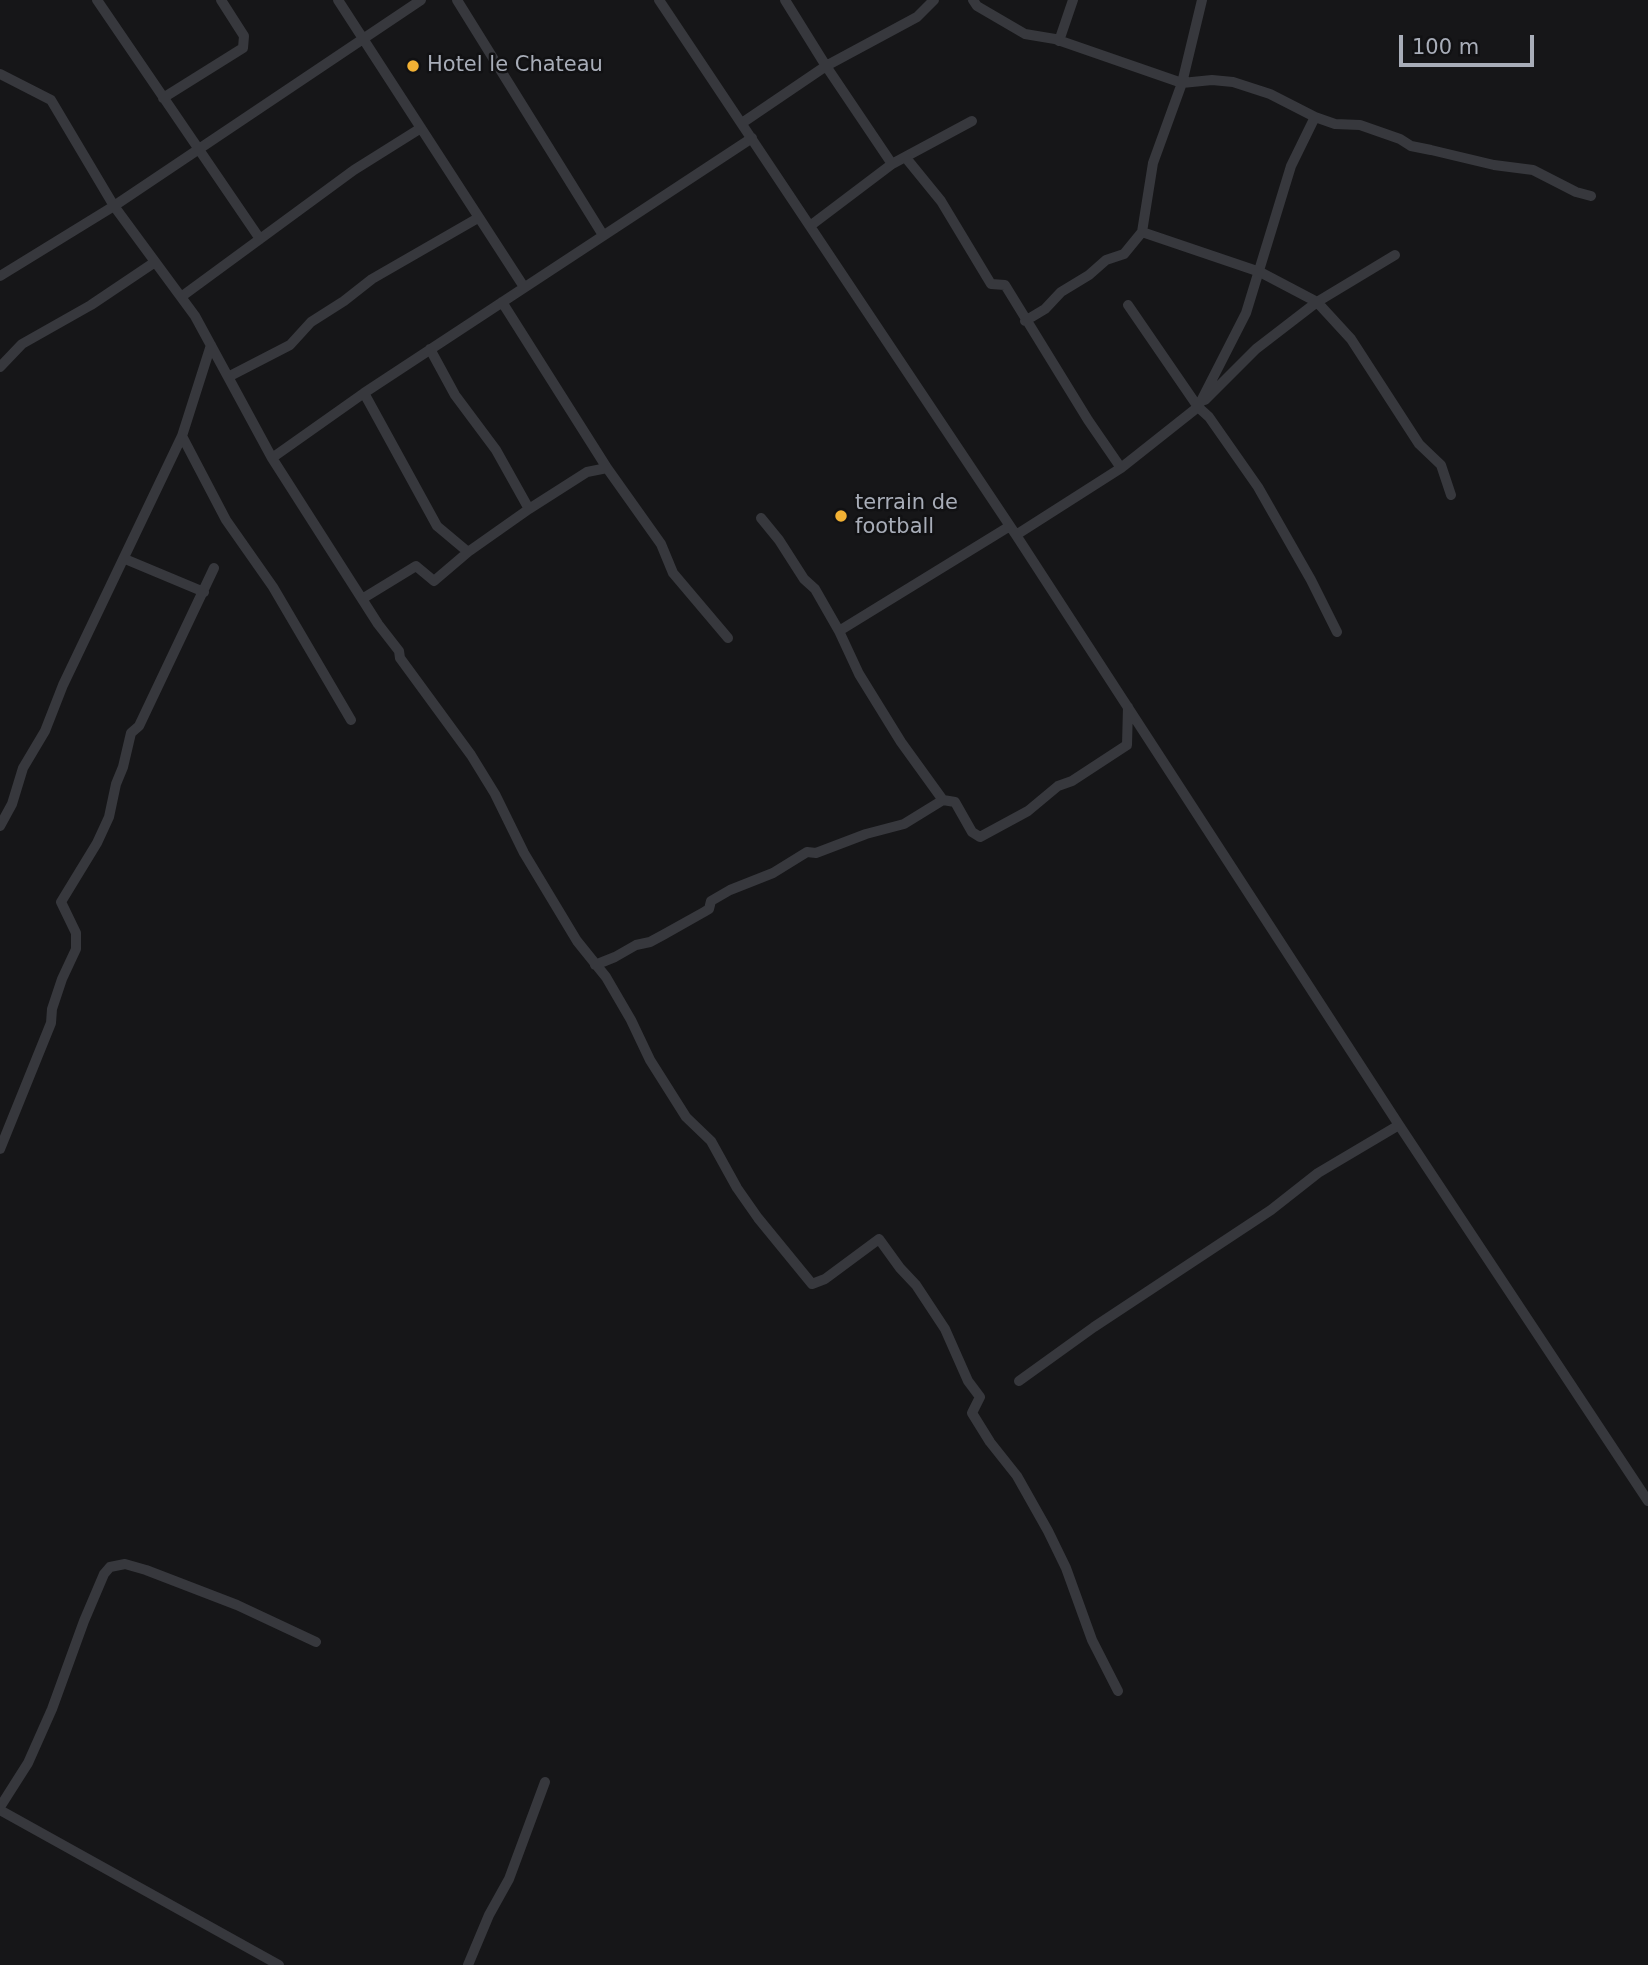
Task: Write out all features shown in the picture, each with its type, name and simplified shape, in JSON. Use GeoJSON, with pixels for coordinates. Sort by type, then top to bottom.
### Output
{"type":"FeatureCollection","features":[{"type":"Feature","properties":{"kind":"street"},"geometry":{"type":"LineString","coordinates":[[97,0],[260,239]]}},
{"type":"Feature","properties":{"kind":"street"},"geometry":{"type":"LineString","coordinates":[[163,98],[243,48],[244,36],[221,0]]}},
{"type":"Feature","properties":{"kind":"street"},"geometry":{"type":"LineString","coordinates":[[338,0],[524,287]]}},
{"type":"Feature","properties":{"kind":"street"},"geometry":{"type":"LineString","coordinates":[[0,276],[114,206],[421,0]]}},
{"type":"Feature","properties":{"kind":"street"},"geometry":{"type":"LineString","coordinates":[[457,0],[603,235]]}},
{"type":"Feature","properties":{"kind":"street"},"geometry":{"type":"LineString","coordinates":[[659,0],[1013,531],[1399,1125],[1648,1501]]}},
{"type":"Feature","properties":{"kind":"street"},"geometry":{"type":"LineString","coordinates":[[785,0],[892,164]]}},
{"type":"Feature","properties":{"kind":"street"},"geometry":{"type":"LineString","coordinates":[[742,123],[826,66],[917,17],[934,0]]}},
{"type":"Feature","properties":{"kind":"street"},"geometry":{"type":"LineString","coordinates":[[973,0],[977,6],[1025,34],[1059,41],[1182,83],[1212,80],[1233,82],[1270,94],[1335,124],[1360,125],[1412,146],[1494,165],[1533,170],[1576,192],[1591,196]]}},
{"type":"Feature","properties":{"kind":"street"},"geometry":{"type":"LineString","coordinates":[[1059,41],[1073,0]]}},
{"type":"Feature","properties":{"kind":"street"},"geometry":{"type":"LineString","coordinates":[[1026,321],[1106,260],[1124,254],[1142,232],[1153,163],[1182,83],[1202,0]]}},
{"type":"Feature","properties":{"kind":"street"},"geometry":{"type":"LineString","coordinates":[[0,74],[51,100],[114,206],[195,316],[272,458],[362,599],[399,651],[400,658],[471,755],[495,794],[524,853],[577,941],[606,977],[631,1020],[649,1060],[686,1118],[711,1142],[758,1218],[812,1284],[825,1279],[879,1239],[900,1268],[916,1284],[945,1329],[968,1381],[980,1397],[972,1413],[1017,1476],[1048,1531],[1066,1568],[1092,1640],[1118,1690]]}},
{"type":"Feature","properties":{"kind":"street"},"geometry":{"type":"LineString","coordinates":[[1198,407],[1245,313],[1291,166],[1315,117]]}},
{"type":"Feature","properties":{"kind":"street"},"geometry":{"type":"LineString","coordinates":[[810,226],[892,164],[972,121]]}},
{"type":"Feature","properties":{"kind":"street"},"geometry":{"type":"LineString","coordinates":[[181,297],[354,170],[421,128]]}},
{"type":"Feature","properties":{"kind":"street"},"geometry":{"type":"LineString","coordinates":[[272,458],[430,349],[752,138]]}},
{"type":"Feature","properties":{"kind":"street"},"geometry":{"type":"LineString","coordinates":[[906,158],[941,201],[991,284],[1005,285],[1121,468]]}},
{"type":"Feature","properties":{"kind":"street"},"geometry":{"type":"LineString","coordinates":[[228,377],[290,345],[311,322],[373,279],[478,218]]}},
{"type":"Feature","properties":{"kind":"street"},"geometry":{"type":"LineString","coordinates":[[1142,232],[1260,272],[1317,302],[1351,339],[1419,444],[1441,465],[1451,495]]}},
{"type":"Feature","properties":{"kind":"street"},"geometry":{"type":"LineString","coordinates":[[839,631],[1121,468],[1198,407],[1256,349],[1317,302],[1395,255]]}},
{"type":"Feature","properties":{"kind":"street"},"geometry":{"type":"LineString","coordinates":[[0,367],[22,344],[91,305],[155,262]]}},
{"type":"Feature","properties":{"kind":"street"},"geometry":{"type":"LineString","coordinates":[[502,302],[607,468],[661,544],[673,573],[728,638]]}},
{"type":"Feature","properties":{"kind":"street"},"geometry":{"type":"LineString","coordinates":[[1128,305],[1198,407],[1209,417],[1258,487],[1337,632]]}},
{"type":"Feature","properties":{"kind":"street"},"geometry":{"type":"LineString","coordinates":[[0,826],[12,804],[23,768],[45,731],[62,685],[182,436],[211,345]]}},
{"type":"Feature","properties":{"kind":"street"},"geometry":{"type":"LineString","coordinates":[[430,349],[455,395],[496,450],[529,509]]}},
{"type":"Feature","properties":{"kind":"street"},"geometry":{"type":"LineString","coordinates":[[364,393],[437,526],[468,552]]}},
{"type":"Feature","properties":{"kind":"street"},"geometry":{"type":"LineString","coordinates":[[182,436],[226,520],[273,587],[351,720]]}},
{"type":"Feature","properties":{"kind":"street"},"geometry":{"type":"LineString","coordinates":[[362,599],[416,566],[434,580],[529,509],[587,472],[607,468]]}},
{"type":"Feature","properties":{"kind":"street"},"geometry":{"type":"LineString","coordinates":[[761,518],[804,579],[815,589],[859,674],[887,720],[943,800],[954,803],[972,832],[980,837],[1028,811],[1058,786],[1072,781],[1146,734]]}},
{"type":"Feature","properties":{"kind":"street"},"geometry":{"type":"LineString","coordinates":[[125,559],[204,593]]}},
{"type":"Feature","properties":{"kind":"street"},"geometry":{"type":"LineString","coordinates":[[0,1149],[12,1125],[19,1099],[51,1023],[52,1009],[62,979],[76,948],[76,933],[61,902],[97,843],[109,817],[131,733],[139,726],[214,568]]}},
{"type":"Feature","properties":{"kind":"street"},"geometry":{"type":"LineString","coordinates":[[1127,745],[1128,707]]}},
{"type":"Feature","properties":{"kind":"street"},"geometry":{"type":"LineString","coordinates":[[595,965],[615,957],[625,949],[663,935],[709,909],[711,901],[730,890],[773,873],[807,852],[816,853],[866,834],[904,824],[943,800]]}},
{"type":"Feature","properties":{"kind":"street"},"geometry":{"type":"LineString","coordinates":[[1019,1381],[1271,1210],[1318,1173],[1399,1125]]}},
{"type":"Feature","properties":{"kind":"street"},"geometry":{"type":"LineString","coordinates":[[279,1965],[0,1808],[28,1763],[52,1709],[84,1621],[104,1574],[110,1567],[125,1564],[146,1570],[237,1605],[316,1642]]}},
{"type":"Feature","properties":{"kind":"street"},"geometry":{"type":"LineString","coordinates":[[468,1965],[489,1915],[509,1880],[545,1782]]}},
{"type":"Feature","properties":{"kind":"place","name":"Hotel le Chateau"},"geometry":{"type":"Point","coordinates":[413,66]}},
{"type":"Feature","properties":{"kind":"place","name":"terrain de football"},"geometry":{"type":"Point","coordinates":[841,516]}}]}
